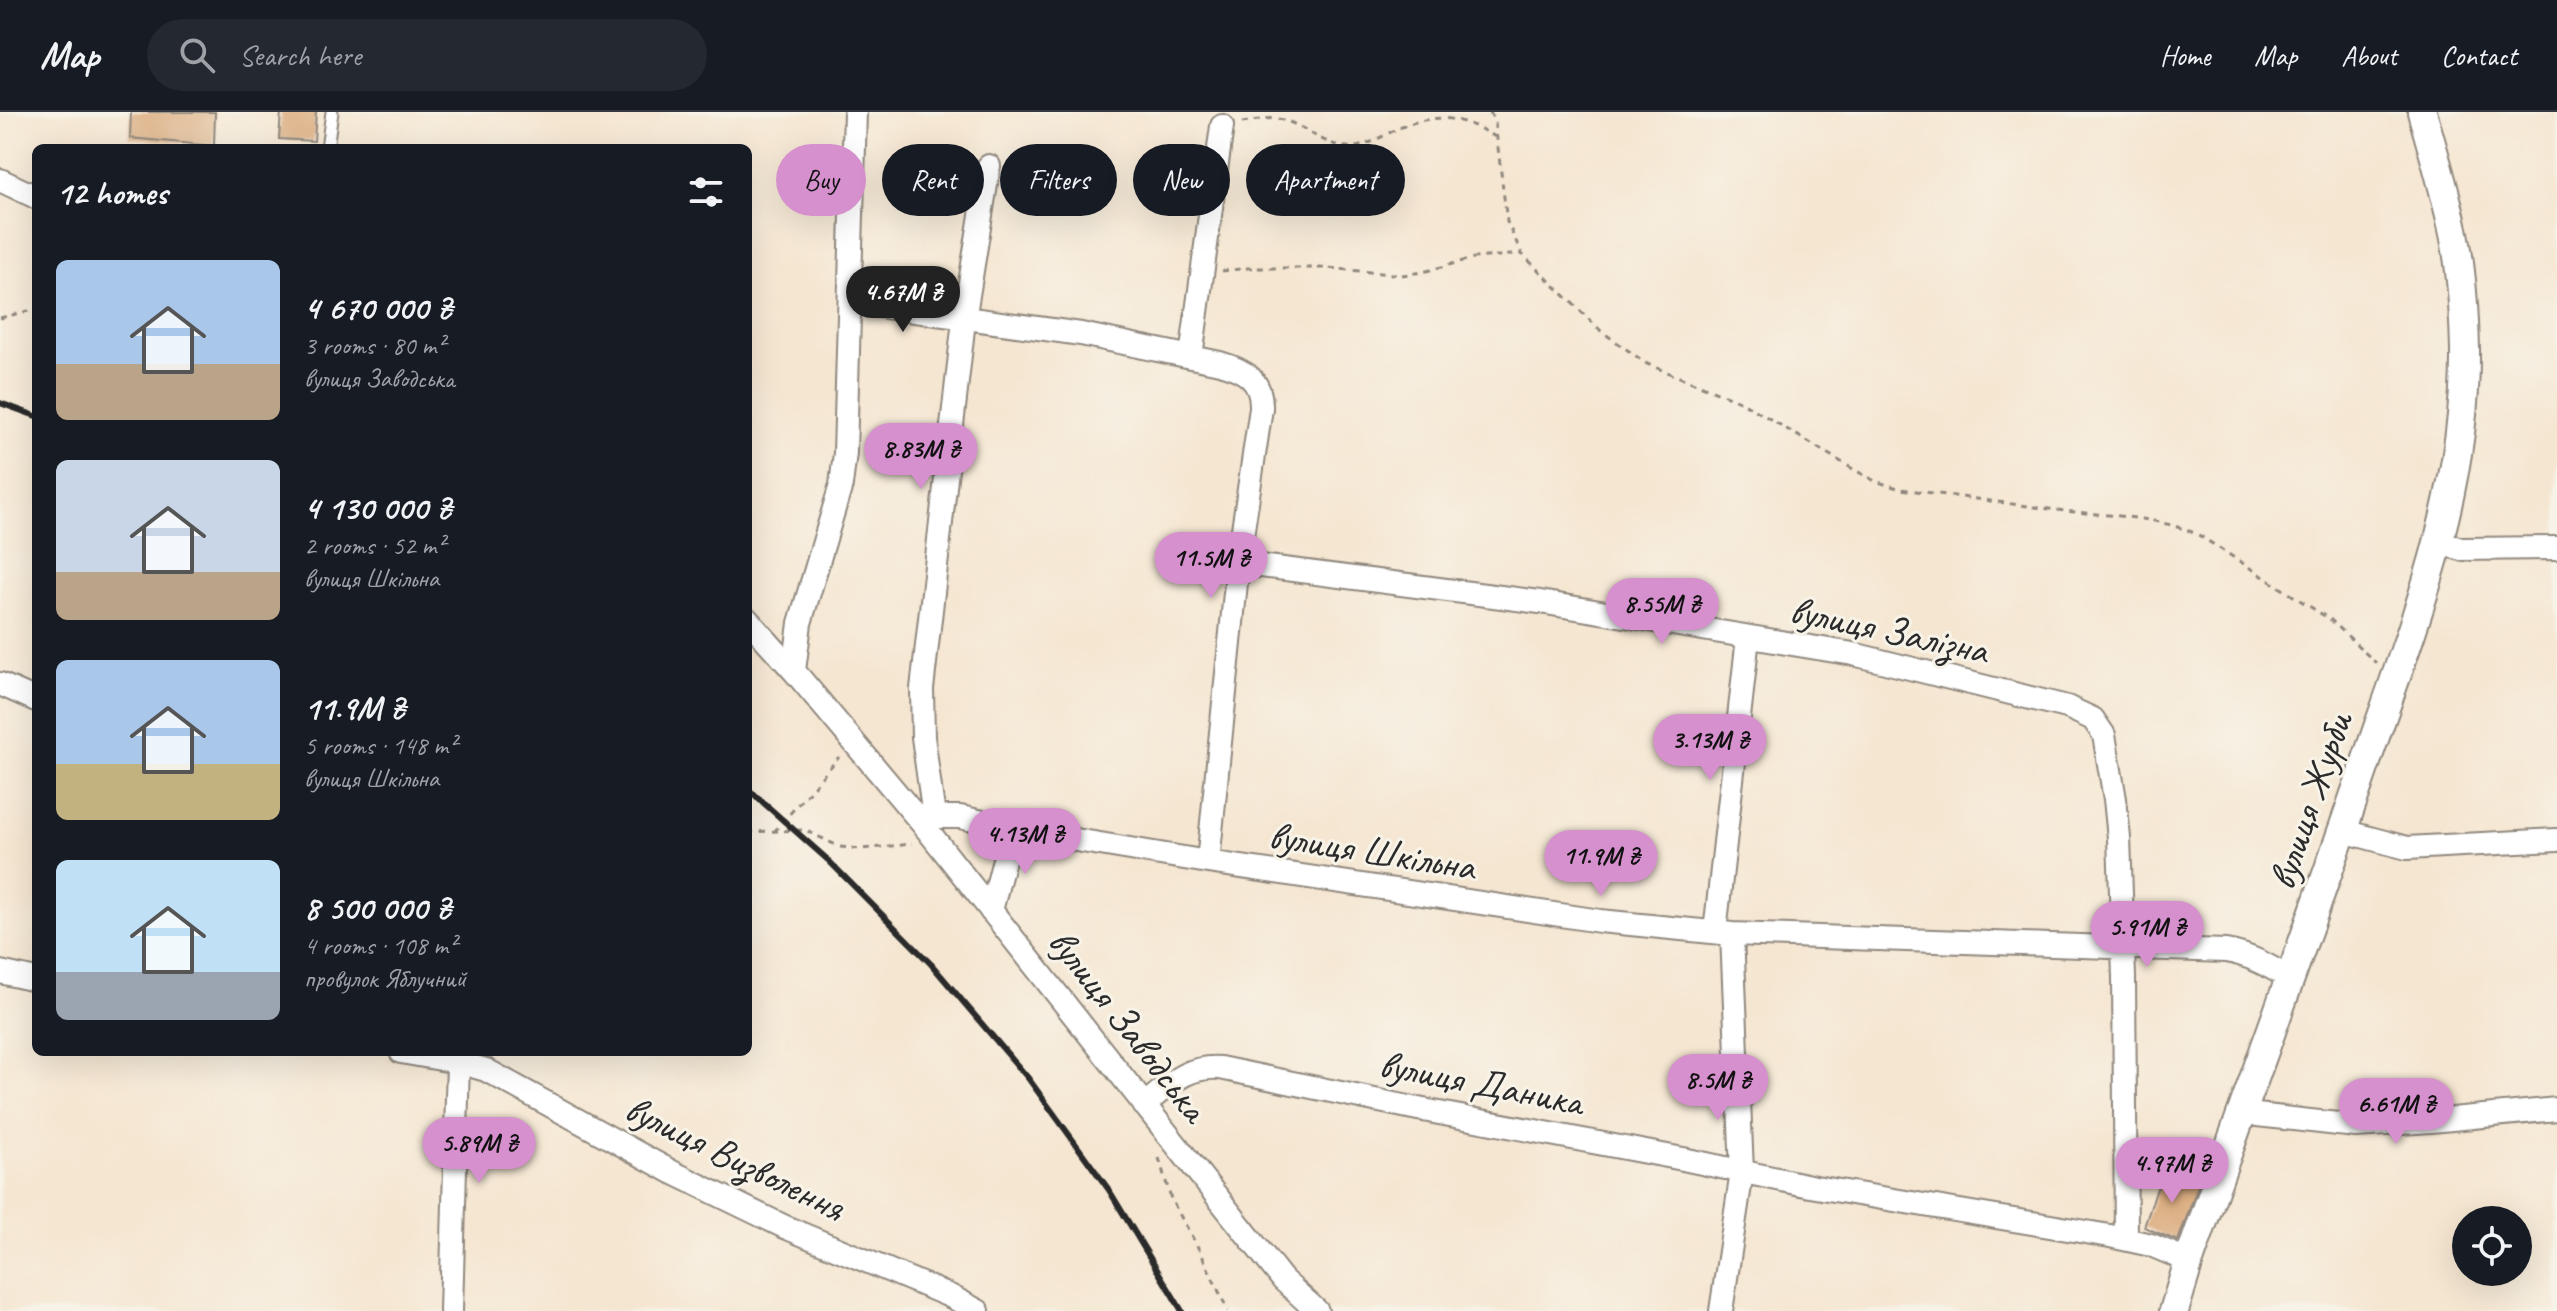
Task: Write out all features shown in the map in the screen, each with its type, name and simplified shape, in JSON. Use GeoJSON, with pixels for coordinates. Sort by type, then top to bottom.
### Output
{"type":"FeatureCollection","features":[{"type":"Feature","properties":{"kind":"street"},"geometry":{"type":"LineString","coordinates":[[794,671],[800,623],[841,485],[845,453],[855,112]]}},
{"type":"Feature","properties":{"kind":"street","name":"вулиця Журби"},"geometry":{"type":"LineString","coordinates":[[2174,1311],[2189,1261],[2343,831],[2439,542],[2456,458],[2463,405],[2465,351],[2462,291],[2454,230],[2422,112]]}},
{"type":"Feature","properties":{"kind":"street"},"geometry":{"type":"LineString","coordinates":[[1191,357],[1222,126]]}},
{"type":"Feature","properties":{"kind":"street"},"geometry":{"type":"LineString","coordinates":[[932,828],[923,737],[922,689],[964,320],[989,166]]}},
{"type":"Feature","properties":{"kind":"street"},"geometry":{"type":"LineString","coordinates":[[0,180],[32,195]]}},
{"type":"Feature","properties":{"kind":"street"},"geometry":{"type":"LineString","coordinates":[[850,302],[1081,334],[1237,368],[1258,384],[1261,397],[1238,563],[1208,862]]}},
{"type":"Feature","properties":{"kind":"street"},"geometry":{"type":"LineString","coordinates":[[2439,542],[2461,549],[2557,548]]}},
{"type":"Feature","properties":{"kind":"street","name":"вулиця Залізна"},"geometry":{"type":"LineString","coordinates":[[1238,563],[1540,602],[1853,654],[2067,707],[2093,719],[2106,742],[2119,838],[2123,947]]}},
{"type":"Feature","properties":{"kind":"street","name":"вулиця Заводська"},"geometry":{"type":"LineString","coordinates":[[752,624],[852,742],[932,828],[991,911],[1283,1280],[1317,1311]]}},
{"type":"Feature","properties":{"kind":"street"},"geometry":{"type":"LineString","coordinates":[[1721,1311],[1742,1172],[1724,933],[1748,637]]}},
{"type":"Feature","properties":{"kind":"street"},"geometry":{"type":"LineString","coordinates":[[0,684],[32,698]]}},
{"type":"Feature","properties":{"kind":"street","name":"вулиця Шкільна"},"geometry":{"type":"LineString","coordinates":[[932,828],[960,817],[1208,862],[1600,921],[1724,933],[2241,953],[2289,978]]}},
{"type":"Feature","properties":{"kind":"street"},"geometry":{"type":"LineString","coordinates":[[991,911],[1012,828]]}},
{"type":"Feature","properties":{"kind":"street"},"geometry":{"type":"LineString","coordinates":[[2343,831],[2407,848],[2557,840]]}},
{"type":"Feature","properties":{"kind":"street"},"geometry":{"type":"LineString","coordinates":[[2123,947],[2126,1239]]}},
{"type":"Feature","properties":{"kind":"street"},"geometry":{"type":"LineString","coordinates":[[0,972],[32,979]]}},
{"type":"Feature","properties":{"kind":"street"},"geometry":{"type":"LineString","coordinates":[[451,1311],[459,1057]]}},
{"type":"Feature","properties":{"kind":"street","name":"вулиця Визволення"},"geometry":{"type":"LineString","coordinates":[[459,1057],[672,1172],[785,1227],[950,1296],[978,1311]]}},
{"type":"Feature","properties":{"kind":"street","name":"вулиця Даника"},"geometry":{"type":"LineString","coordinates":[[1144,1105],[1187,1072],[1207,1067],[1220,1068],[1810,1186],[2126,1239],[2151,1245],[2189,1261]]}},
{"type":"Feature","properties":{"kind":"street"},"geometry":{"type":"LineString","coordinates":[[2243,1110],[2257,1115],[2356,1126],[2557,1109]]}},
{"type":"Feature","properties":{"kind":"lane"},"geometry":{"type":"LineString","coordinates":[[328,144],[332,112]]}},
{"type":"Feature","properties":{"kind":"path"},"geometry":{"type":"LineString","coordinates":[[1490,112],[1495,123],[1507,222],[1522,254],[1601,331],[1647,364],[1742,402],[1827,455],[1875,481],[1901,489],[2174,524],[2197,534],[2331,620],[2394,682]]}},
{"type":"Feature","properties":{"kind":"path"},"geometry":{"type":"LineString","coordinates":[[1222,126],[1278,119],[1325,142],[1348,148],[1366,145],[1412,123],[1441,117],[1463,120],[1497,139]]}},
{"type":"Feature","properties":{"kind":"path"},"geometry":{"type":"LineString","coordinates":[[1202,273],[1248,268],[1327,268],[1402,275],[1474,258],[1522,254]]}},
{"type":"Feature","properties":{"kind":"path"},"geometry":{"type":"LineString","coordinates":[[0,318],[32,310]]}},
{"type":"Feature","properties":{"kind":"path"},"geometry":{"type":"LineString","coordinates":[[774,832],[852,742]]}},
{"type":"Feature","properties":{"kind":"path"},"geometry":{"type":"LineString","coordinates":[[752,832],[805,830],[840,847],[861,849],[932,828]]}},
{"type":"Feature","properties":{"kind":"path"},"geometry":{"type":"LineString","coordinates":[[1159,1159],[1171,1199],[1228,1311]]}},
{"type":"Feature","properties":{"kind":"building"},"geometry":{"type":"Polygon","coordinates":[[[131,112],[215,112],[214,144],[130,138],[131,112]]]}},
{"type":"Feature","properties":{"kind":"building"},"geometry":{"type":"Polygon","coordinates":[[[281,112],[316,112],[314,141],[279,139],[281,112]]]}},
{"type":"Feature","properties":{"kind":"building"},"geometry":{"type":"Polygon","coordinates":[[[2163,1171],[2200,1180],[2178,1241],[2144,1227],[2163,1171]]]}},
{"type":"Feature","properties":{"kind":"railway"},"geometry":{"type":"LineString","coordinates":[[0,403],[32,415]]}},
{"type":"Feature","properties":{"kind":"railway"},"geometry":{"type":"LineString","coordinates":[[752,793],[828,860],[931,964],[1028,1078],[1109,1190],[1182,1311]]}}]}
